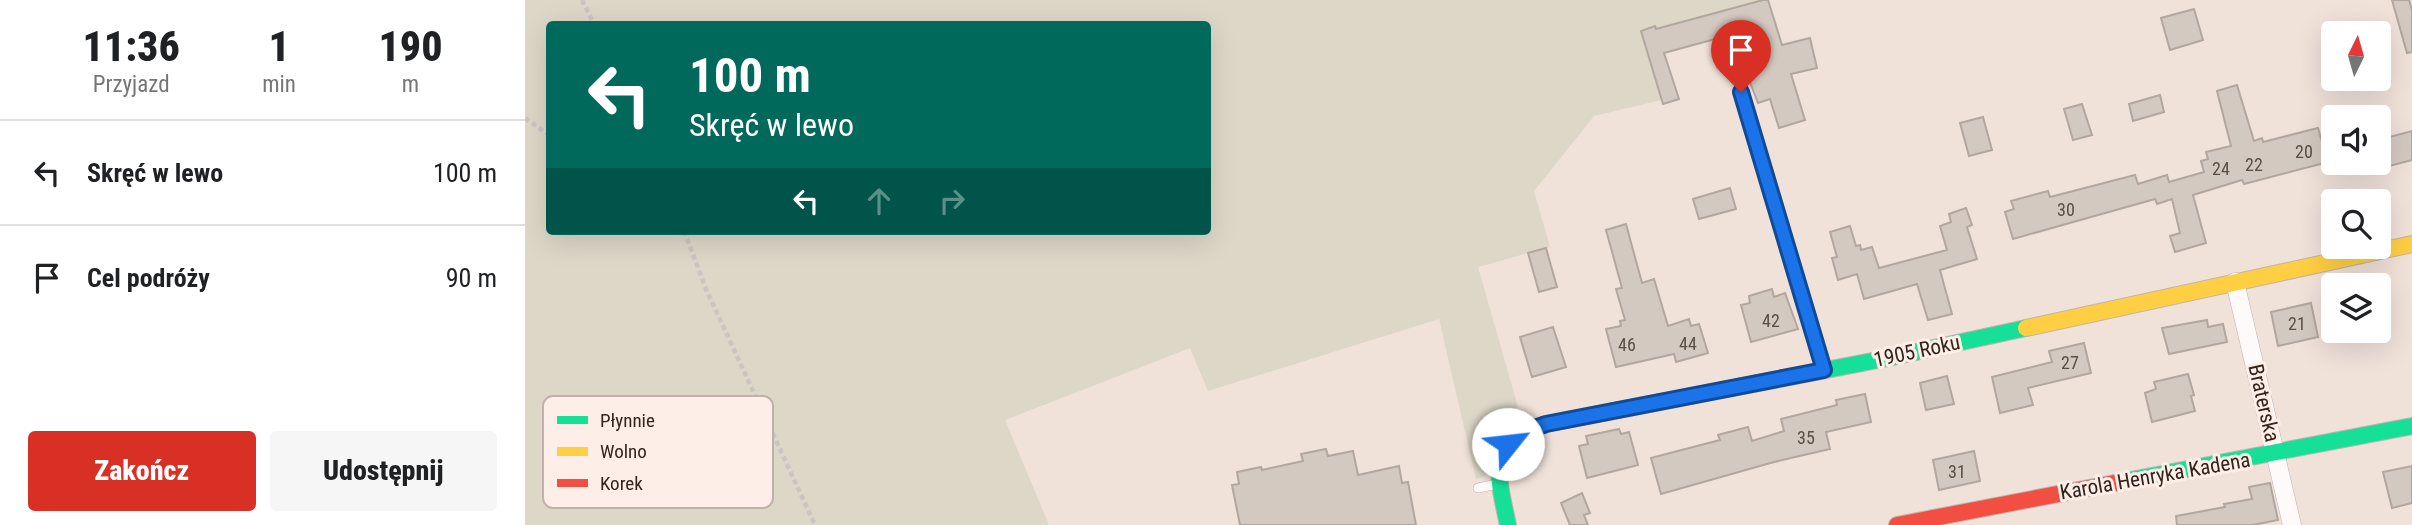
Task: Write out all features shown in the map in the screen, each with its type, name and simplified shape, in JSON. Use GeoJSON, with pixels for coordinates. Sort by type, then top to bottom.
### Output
{"type":"FeatureCollection","features":[{"type":"Feature","properties":{"kind":"street","name":"1905 Roku"},"geometry":{"type":"LineString","coordinates":[[1509,525],[1498,476],[1502,457],[1508,444],[1521,433],[1546,424],[1824,370],[2412,244]]}},
{"type":"Feature","properties":{"kind":"street","name":"Braterska"},"geometry":{"type":"LineString","coordinates":[[2235,282],[2292,525]]}},
{"type":"Feature","properties":{"kind":"street","name":"Karola Henryka Kadena"},"geometry":{"type":"LineString","coordinates":[[1897,525],[2412,426]]}},
{"type":"Feature","properties":{"kind":"lane"},"geometry":{"type":"LineString","coordinates":[[1741,92],[1824,370]]}},
{"type":"Feature","properties":{"kind":"lane"},"geometry":{"type":"LineString","coordinates":[[1478,488],[1500,484]]}},
{"type":"Feature","properties":{"kind":"path"},"geometry":{"type":"LineString","coordinates":[[582,0],[592,21]]}},
{"type":"Feature","properties":{"kind":"path"},"geometry":{"type":"LineString","coordinates":[[525,118],[546,133]]}},
{"type":"Feature","properties":{"kind":"path"},"geometry":{"type":"LineString","coordinates":[[684,235],[755,396]]}},
{"type":"Feature","properties":{"kind":"path"},"geometry":{"type":"LineString","coordinates":[[773,435],[814,525]]}},
{"type":"Feature","properties":{"kind":"shaded area"},"geometry":{"type":"Polygon","coordinates":[[[525,0],[1768,0],[1641,34],[1661,100],[1594,116],[1534,191],[1550,247],[1478,267],[1518,407],[1509,410],[1485,476],[1476,479],[1439,319],[1208,391],[1190,348],[1005,420],[1049,525],[525,525],[525,0]]]}},
{"type":"Feature","properties":{"kind":"building"},"geometry":{"type":"Polygon","coordinates":[[[1768,0],[1782,45],[1810,38],[1817,68],[1791,74],[1805,120],[1779,128],[1770,99],[1758,103],[1748,77],[1732,82],[1719,38],[1664,53],[1679,99],[1663,104],[1641,31],[1768,0]]]}},
{"type":"Feature","properties":{"kind":"building"},"geometry":{"type":"Polygon","coordinates":[[[2392,0],[2409,0],[2412,10],[2412,52],[2407,53],[2392,0]]]}},
{"type":"Feature","properties":{"kind":"building"},"geometry":{"type":"Polygon","coordinates":[[[2194,9],[2203,40],[2170,50],[2161,18],[2194,9]]]}},
{"type":"Feature","properties":{"kind":"building"},"geometry":{"type":"Polygon","coordinates":[[[2237,85],[2254,141],[2262,138],[2263,142],[2318,128],[2321,138],[2321,164],[2244,184],[2242,180],[2193,195],[2206,243],[2175,252],[2170,236],[2180,233],[2172,199],[2157,204],[2155,199],[2013,239],[2005,212],[2014,209],[2011,201],[2048,191],[2050,197],[2135,175],[2138,184],[2167,175],[2169,182],[2204,172],[2201,161],[2208,159],[2206,152],[2231,146],[2217,91],[2237,85]]]}},
{"type":"Feature","properties":{"kind":"building"},"geometry":{"type":"Polygon","coordinates":[[[2160,95],[2164,112],[2133,121],[2129,104],[2160,95]]]}},
{"type":"Feature","properties":{"kind":"building"},"geometry":{"type":"Polygon","coordinates":[[[2082,104],[2092,135],[2073,140],[2064,109],[2082,104]]]}},
{"type":"Feature","properties":{"kind":"building"},"geometry":{"type":"Polygon","coordinates":[[[1983,117],[1992,150],[1969,156],[1960,123],[1983,117]]]}},
{"type":"Feature","properties":{"kind":"building"},"geometry":{"type":"Polygon","coordinates":[[[2412,131],[2412,160],[2391,166],[2391,137],[2412,131]]]}},
{"type":"Feature","properties":{"kind":"building"},"geometry":{"type":"Polygon","coordinates":[[[1730,188],[1736,209],[1699,219],[1693,199],[1730,188]]]}},
{"type":"Feature","properties":{"kind":"building"},"geometry":{"type":"Polygon","coordinates":[[[1966,208],[1972,225],[1967,227],[1977,259],[1940,270],[1952,314],[1928,320],[1917,284],[1864,299],[1857,274],[1838,280],[1832,258],[1837,257],[1830,232],[1850,226],[1856,246],[1860,245],[1861,250],[1872,247],[1879,268],[1947,250],[1940,226],[1951,222],[1949,214],[1966,208]]]}},
{"type":"Feature","properties":{"kind":"building"},"geometry":{"type":"Polygon","coordinates":[[[1626,224],[1642,283],[1654,279],[1668,326],[1689,319],[1691,326],[1699,324],[1708,353],[1676,362],[1674,354],[1616,367],[1606,329],[1621,326],[1620,321],[1625,320],[1616,289],[1622,288],[1606,230],[1626,224]]]}},
{"type":"Feature","properties":{"kind":"building"},"geometry":{"type":"Polygon","coordinates":[[[1546,248],[1557,287],[1539,292],[1528,253],[1546,248]]]}},
{"type":"Feature","properties":{"kind":"building"},"geometry":{"type":"Polygon","coordinates":[[[1772,289],[1774,297],[1785,293],[1798,329],[1751,342],[1741,305],[1750,303],[1749,296],[1772,289]]]}},
{"type":"Feature","properties":{"kind":"building"},"geometry":{"type":"Polygon","coordinates":[[[2311,303],[2318,337],[2278,346],[2271,312],[2311,303]]]}},
{"type":"Feature","properties":{"kind":"building"},"geometry":{"type":"Polygon","coordinates":[[[2207,320],[2208,327],[2223,324],[2227,342],[2169,354],[2162,328],[2207,320]]]}},
{"type":"Feature","properties":{"kind":"building"},"geometry":{"type":"Polygon","coordinates":[[[1553,327],[1566,367],[1532,377],[1520,337],[1553,327]]]}},
{"type":"Feature","properties":{"kind":"building"},"geometry":{"type":"Polygon","coordinates":[[[2084,343],[2091,373],[2028,388],[2033,405],[2000,413],[1992,377],[2052,362],[2049,351],[2084,343]]]}},
{"type":"Feature","properties":{"kind":"building"},"geometry":{"type":"Polygon","coordinates":[[[2188,374],[2195,411],[2152,422],[2145,393],[2156,389],[2154,382],[2188,374]]]}},
{"type":"Feature","properties":{"kind":"building"},"geometry":{"type":"Polygon","coordinates":[[[1947,376],[1954,404],[1926,410],[1920,383],[1947,376]]]}},
{"type":"Feature","properties":{"kind":"building"},"geometry":{"type":"Polygon","coordinates":[[[1865,394],[1871,422],[1826,432],[1830,449],[1661,494],[1651,458],[1720,440],[1718,435],[1748,427],[1752,441],[1784,431],[1781,419],[1837,405],[1836,400],[1865,394]]]}},
{"type":"Feature","properties":{"kind":"building"},"geometry":{"type":"Polygon","coordinates":[[[1619,429],[1621,434],[1629,432],[1638,465],[1587,478],[1579,446],[1588,444],[1586,436],[1619,429]]]}},
{"type":"Feature","properties":{"kind":"building"},"geometry":{"type":"Polygon","coordinates":[[[1326,449],[1328,456],[1353,451],[1358,475],[1399,466],[1402,483],[1408,482],[1416,525],[1240,525],[1232,485],[1239,484],[1237,472],[1261,467],[1262,470],[1303,461],[1301,454],[1326,449]]]}},
{"type":"Feature","properties":{"kind":"building"},"geometry":{"type":"Polygon","coordinates":[[[1974,451],[1980,481],[1939,490],[1933,460],[1974,451]]]}},
{"type":"Feature","properties":{"kind":"building"},"geometry":{"type":"Polygon","coordinates":[[[2412,466],[2412,503],[2392,508],[2383,472],[2412,466]]]}},
{"type":"Feature","properties":{"kind":"building"},"geometry":{"type":"Polygon","coordinates":[[[2270,483],[2278,520],[2253,525],[2177,525],[2176,516],[2252,499],[2249,487],[2270,483]]]}},
{"type":"Feature","properties":{"kind":"building"},"geometry":{"type":"Polygon","coordinates":[[[1582,493],[1590,513],[1584,515],[1588,525],[1570,525],[1561,503],[1582,493]]]}},
{"type":"Feature","properties":{"kind":"traffic: fast"},"geometry":{"type":"LineString","coordinates":[[1508,525],[1499,475],[1500,462],[1513,441],[1546,424],[1888,358],[2026,328]]}},
{"type":"Feature","properties":{"kind":"traffic: fast"},"geometry":{"type":"LineString","coordinates":[[2115,483],[2412,426]]}},
{"type":"Feature","properties":{"kind":"traffic: slow"},"geometry":{"type":"LineString","coordinates":[[2026,328],[2412,244]]}},
{"type":"Feature","properties":{"kind":"traffic: jam"},"geometry":{"type":"LineString","coordinates":[[1897,525],[2115,483]]}},
{"type":"Feature","properties":{"kind":"route"},"geometry":{"type":"LineString","coordinates":[[1508,444],[1521,433],[1546,424],[1824,370],[1741,92]]}}]}
